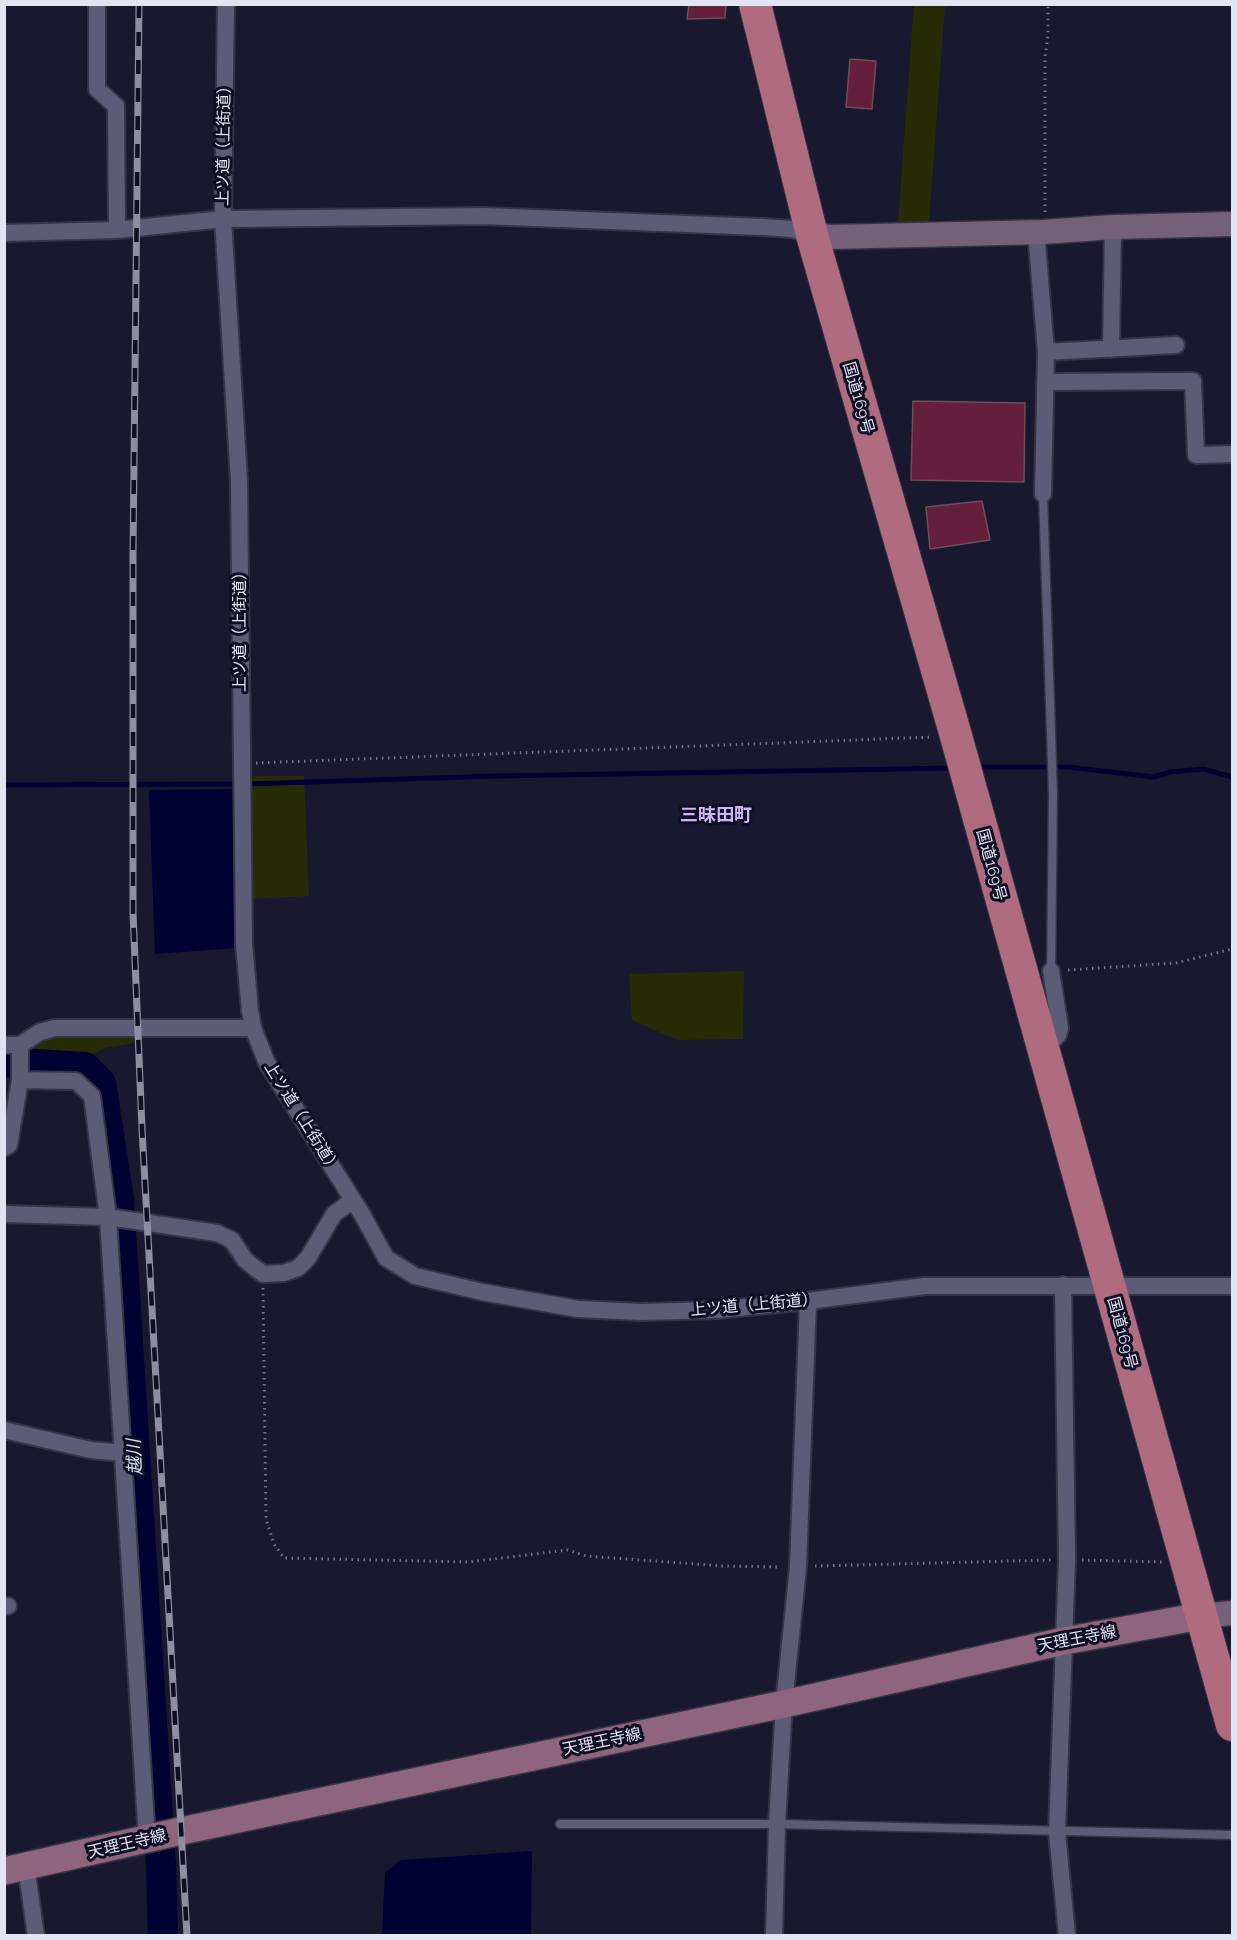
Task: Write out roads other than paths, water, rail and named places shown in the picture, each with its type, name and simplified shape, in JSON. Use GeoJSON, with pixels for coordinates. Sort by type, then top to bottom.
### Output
{"type":"FeatureCollection","features":[{"type":"Feature","properties":{"kind":"highway","name":"国道169号"},"geometry":{"type":"LineString","coordinates":[[755,4],[812,235],[956,736],[1040,1043],[1233,1725]]}},
{"type":"Feature","properties":{"kind":"main road","name":"天理王寺線"},"geometry":{"type":"LineString","coordinates":[[15,1868],[784,1704],[1064,1641],[1201,1616]]}},
{"type":"Feature","properties":{"kind":"street"},"geometry":{"type":"LineString","coordinates":[[97,4],[97,89],[116,106],[117,230]]}},
{"type":"Feature","properties":{"kind":"street","name":"上ツ道（上街道）"},"geometry":{"type":"LineString","coordinates":[[226,4],[224,219],[239,481],[244,944],[254,1028],[267,1063],[386,1258],[415,1276],[482,1292],[578,1309],[641,1312],[717,1310],[925,1286],[1233,1286]]}},
{"type":"Feature","properties":{"kind":"street"},"geometry":{"type":"LineString","coordinates":[[4,233],[117,230],[224,219],[484,216],[792,229],[812,235],[831,237],[1233,224]]}},
{"type":"Feature","properties":{"kind":"street"},"geometry":{"type":"LineString","coordinates":[[1111,349],[1113,227]]}},
{"type":"Feature","properties":{"kind":"street"},"geometry":{"type":"LineString","coordinates":[[1040,231],[1046,352],[1042,494]]}},
{"type":"Feature","properties":{"kind":"street"},"geometry":{"type":"LineString","coordinates":[[1046,352],[1176,345]]}},
{"type":"Feature","properties":{"kind":"street"},"geometry":{"type":"LineString","coordinates":[[1045,382],[1193,381],[1196,455],[1233,454]]}},
{"type":"Feature","properties":{"kind":"street"},"geometry":{"type":"LineString","coordinates":[[1040,1043],[1053,1040],[1060,1028],[1051,971]]}},
{"type":"Feature","properties":{"kind":"street"},"geometry":{"type":"LineString","coordinates":[[4,1148],[9,1145],[20,1080],[12,1045],[55,1028],[254,1028]]}},
{"type":"Feature","properties":{"kind":"street"},"geometry":{"type":"LineString","coordinates":[[20,1080],[76,1081],[92,1096],[108,1217],[123,1453],[156,1837]]}},
{"type":"Feature","properties":{"kind":"street"},"geometry":{"type":"LineString","coordinates":[[4,1214],[108,1217],[217,1233],[232,1240],[245,1260],[263,1274],[284,1273],[298,1268],[308,1258],[334,1214],[352,1200]]}},
{"type":"Feature","properties":{"kind":"street"},"geometry":{"type":"LineString","coordinates":[[1063,1285],[1067,1560],[1057,1832],[1067,1935]]}},
{"type":"Feature","properties":{"kind":"street"},"geometry":{"type":"LineString","coordinates":[[774,1935],[777,1824],[784,1704],[798,1567],[808,1301]]}},
{"type":"Feature","properties":{"kind":"street"},"geometry":{"type":"LineString","coordinates":[[4,1430],[91,1450],[123,1453]]}},
{"type":"Feature","properties":{"kind":"street"},"geometry":{"type":"LineString","coordinates":[[1201,1616],[1233,1613]]}},
{"type":"Feature","properties":{"kind":"street"},"geometry":{"type":"LineString","coordinates":[[15,1868],[36,1935]]}},
{"type":"Feature","properties":{"kind":"lane"},"geometry":{"type":"LineString","coordinates":[[1042,494],[1053,794],[1051,971]]}},
{"type":"Feature","properties":{"kind":"lane"},"geometry":{"type":"LineString","coordinates":[[560,1824],[777,1824],[1233,1835]]}},
{"type":"Feature","properties":{"kind":"waterway"},"geometry":{"type":"LineString","coordinates":[[976,767],[1068,767],[1154,777],[1170,772],[1204,769],[1232,777]]}},
{"type":"Feature","properties":{"kind":"waterway"},"geometry":{"type":"LineString","coordinates":[[4,785],[247,784],[498,776],[955,768]]}},
{"type":"Feature","properties":{"kind":"waterway","name":"越川"},"geometry":{"type":"LineString","coordinates":[[4,1062],[85,1067],[101,1083],[119,1200],[161,1865],[163,1936]]}},
{"type":"Feature","properties":{"kind":"railway"},"geometry":{"type":"LineString","coordinates":[[139,4],[133,555],[133,912],[142,1129],[187,1936]]}},
{"type":"Feature","properties":{"kind":"district","name":"三昧田町"},"geometry":{"type":"Point","coordinates":[716,816]}}]}
